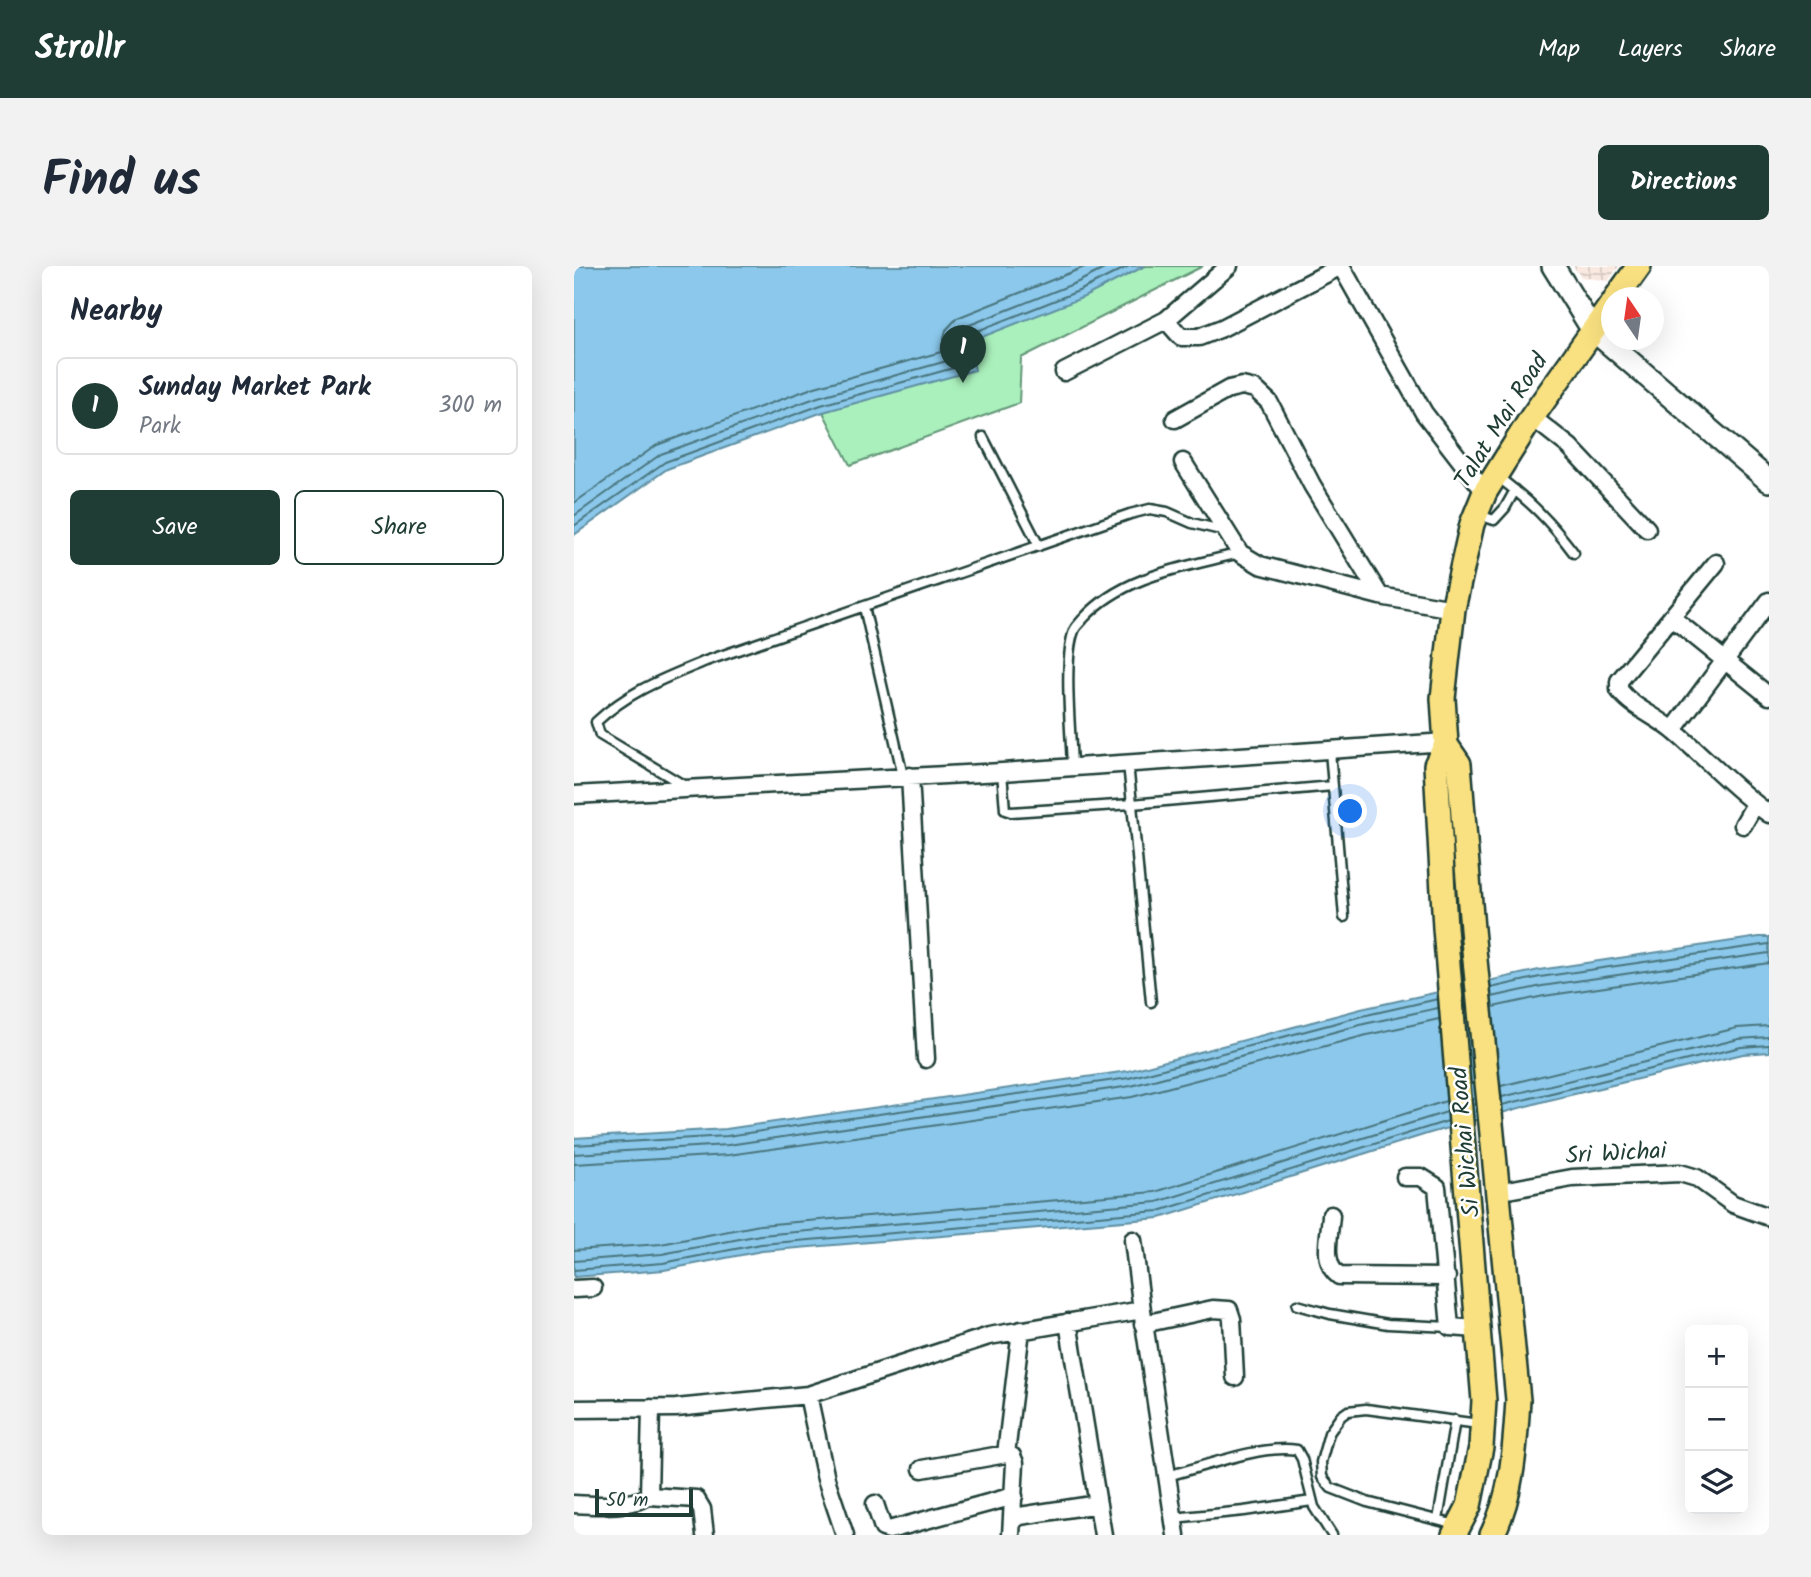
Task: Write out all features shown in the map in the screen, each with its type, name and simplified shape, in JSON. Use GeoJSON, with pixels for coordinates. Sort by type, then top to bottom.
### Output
{"type":"FeatureCollection","features":[{"type":"Feature","properties":{"kind":"main road"},"geometry":{"type":"LineString","coordinates":[[1624,287],[1639,266]]}},
{"type":"Feature","properties":{"kind":"main road","name":"Talat Mai Road"},"geometry":{"type":"LineString","coordinates":[[1446,744],[1443,698],[1453,609],[1476,514],[1490,484],[1532,417],[1601,318]]}},
{"type":"Feature","properties":{"kind":"main road","name":"Si Wichai Road"},"geometry":{"type":"LineString","coordinates":[[1446,744],[1436,765],[1445,928],[1484,1401],[1481,1447],[1469,1506],[1450,1527]]}},
{"type":"Feature","properties":{"kind":"main road","name":"Si Wichai Road"},"geometry":{"type":"LineString","coordinates":[[1446,744],[1459,764],[1472,929],[1518,1400],[1515,1452],[1502,1517],[1492,1535]]}},
{"type":"Feature","properties":{"kind":"street"},"geometry":{"type":"LineString","coordinates":[[1063,372],[1166,320],[1229,266]]}},
{"type":"Feature","properties":{"kind":"street"},"geometry":{"type":"LineString","coordinates":[[1166,320],[1181,337],[1199,338],[1341,266],[1424,413],[1490,484]]}},
{"type":"Feature","properties":{"kind":"street"},"geometry":{"type":"LineString","coordinates":[[1553,266],[1592,329],[1769,481]]}},
{"type":"Feature","properties":{"kind":"street"},"geometry":{"type":"LineString","coordinates":[[1175,419],[1229,389],[1242,386],[1255,389],[1269,402],[1312,485],[1380,596]]}},
{"type":"Feature","properties":{"kind":"street"},"geometry":{"type":"LineString","coordinates":[[1532,417],[1570,447],[1647,529]]}},
{"type":"Feature","properties":{"kind":"street"},"geometry":{"type":"LineString","coordinates":[[1183,461],[1240,553],[1260,565],[1380,596],[1453,609]]}},
{"type":"Feature","properties":{"kind":"street"},"geometry":{"type":"LineString","coordinates":[[1716,563],[1619,681],[1619,690],[1627,700],[1673,730],[1769,814]]}},
{"type":"Feature","properties":{"kind":"street"},"geometry":{"type":"LineString","coordinates":[[1673,730],[1769,601]]}},
{"type":"Feature","properties":{"kind":"street"},"geometry":{"type":"LineString","coordinates":[[1671,617],[1769,696]]}},
{"type":"Feature","properties":{"kind":"street"},"geometry":{"type":"LineString","coordinates":[[574,795],[1446,744]]}},
{"type":"Feature","properties":{"kind":"street"},"geometry":{"type":"LineString","coordinates":[[906,776],[926,1059]]}},
{"type":"Feature","properties":{"kind":"street"},"geometry":{"type":"LineString","coordinates":[[1743,825],[1755,804]]}},
{"type":"Feature","properties":{"kind":"street","name":"Sri Wichai"},"geometry":{"type":"LineString","coordinates":[[1497,1192],[1572,1178],[1680,1173],[1697,1178],[1733,1205],[1769,1217]]}},
{"type":"Feature","properties":{"kind":"street"},"geometry":{"type":"LineString","coordinates":[[1405,1177],[1421,1177],[1437,1187],[1450,1327],[1478,1329]]}},
{"type":"Feature","properties":{"kind":"street"},"geometry":{"type":"LineString","coordinates":[[1331,1215],[1328,1262],[1332,1271],[1339,1276],[1447,1277]]}},
{"type":"Feature","properties":{"kind":"street"},"geometry":{"type":"LineString","coordinates":[[1133,1240],[1176,1535]]}},
{"type":"Feature","properties":{"kind":"street"},"geometry":{"type":"LineString","coordinates":[[574,1289],[593,1288]]}},
{"type":"Feature","properties":{"kind":"street"},"geometry":{"type":"LineString","coordinates":[[574,1409],[651,1408],[808,1395],[989,1336],[1068,1322],[1213,1309],[1229,1310],[1232,1319],[1235,1377]]}},
{"type":"Feature","properties":{"kind":"street"},"geometry":{"type":"LineString","coordinates":[[1068,1322],[1103,1535]]}},
{"type":"Feature","properties":{"kind":"street"},"geometry":{"type":"LineString","coordinates":[[1006,1454],[1021,1330]]}},
{"type":"Feature","properties":{"kind":"street"},"geometry":{"type":"LineString","coordinates":[[808,1395],[826,1479],[845,1535]]}},
{"type":"Feature","properties":{"kind":"street"},"geometry":{"type":"LineString","coordinates":[[649,1496],[651,1408]]}},
{"type":"Feature","properties":{"kind":"street"},"geometry":{"type":"LineString","coordinates":[[922,1469],[1006,1454],[1012,1456],[1015,1463],[1012,1528]]}},
{"type":"Feature","properties":{"kind":"street"},"geometry":{"type":"LineString","coordinates":[[574,1504],[637,1503],[649,1496],[696,1499],[702,1509],[705,1535]]}},
{"type":"Feature","properties":{"kind":"street"},"geometry":{"type":"LineString","coordinates":[[875,1504],[883,1528],[889,1530],[1014,1496]]}},
{"type":"Feature","properties":{"kind":"street"},"geometry":{"type":"LineString","coordinates":[[1012,1528],[1017,1517],[1027,1514],[1098,1504]]}},
{"type":"Feature","properties":{"kind":"lane"},"geometry":{"type":"LineString","coordinates":[[983,437],[1040,546]]}},
{"type":"Feature","properties":{"kind":"lane"},"geometry":{"type":"LineString","coordinates":[[1490,484],[1515,490],[1549,519],[1574,553]]}},
{"type":"Feature","properties":{"kind":"lane"},"geometry":{"type":"LineString","coordinates":[[1476,514],[1494,520],[1505,508],[1515,490]]}},
{"type":"Feature","properties":{"kind":"lane"},"geometry":{"type":"LineString","coordinates":[[688,787],[600,735],[596,722],[642,687],[706,661],[1150,509],[1226,531]]}},
{"type":"Feature","properties":{"kind":"lane"},"geometry":{"type":"LineString","coordinates":[[1072,766],[1069,649],[1074,629],[1093,608],[1128,585],[1153,575],[1240,553]]}},
{"type":"Feature","properties":{"kind":"lane"},"geometry":{"type":"LineString","coordinates":[[864,607],[906,776]]}},
{"type":"Feature","properties":{"kind":"lane"},"geometry":{"type":"LineString","coordinates":[[1331,751],[1344,917]]}},
{"type":"Feature","properties":{"kind":"lane"},"geometry":{"type":"LineString","coordinates":[[1128,763],[1151,1002]]}},
{"type":"Feature","properties":{"kind":"lane"},"geometry":{"type":"LineString","coordinates":[[1002,772],[1005,810],[1011,812],[1334,786]]}},
{"type":"Feature","properties":{"kind":"lane"},"geometry":{"type":"LineString","coordinates":[[1297,1305],[1388,1324],[1450,1327]]}},
{"type":"Feature","properties":{"kind":"lane"},"geometry":{"type":"LineString","coordinates":[[1455,1420],[1450,1527],[1331,1488],[1322,1477],[1321,1462],[1329,1433],[1348,1411],[1366,1409],[1455,1420],[1482,1424]]}},
{"type":"Feature","properties":{"kind":"lane"},"geometry":{"type":"LineString","coordinates":[[1167,1476],[1267,1450],[1297,1450],[1302,1459],[1312,1501],[1332,1535]]}},
{"type":"Feature","properties":{"kind":"lane"},"geometry":{"type":"LineString","coordinates":[[1174,1518],[1312,1501]]}},
{"type":"Feature","properties":{"kind":"shaded area"},"geometry":{"type":"Polygon","coordinates":[[[1573,266],[1619,266],[1608,281],[1581,277],[1573,266]]]}},
{"type":"Feature","properties":{"kind":"green space"},"geometry":{"type":"Polygon","coordinates":[[[1113,266],[1203,266],[1021,358],[1019,403],[850,465],[823,412],[965,363],[957,335],[1113,266]]]}},
{"type":"Feature","properties":{"kind":"water"},"geometry":{"type":"Polygon","coordinates":[[[574,266],[1145,266],[1084,297],[969,342],[975,370],[823,412],[667,469],[574,535],[574,266]]]}},
{"type":"Feature","properties":{"kind":"water"},"geometry":{"type":"Polygon","coordinates":[[[1769,937],[1769,1052],[1743,1054],[1545,1101],[1430,1133],[1160,1218],[762,1251],[664,1270],[574,1277],[574,1138],[726,1129],[1128,1071],[1361,1009],[1539,970],[1769,937]]]}},
{"type":"Feature","properties":{"kind":"place","name":"Sunday Market Park"},"geometry":{"type":"Point","coordinates":[963,383]}}]}
